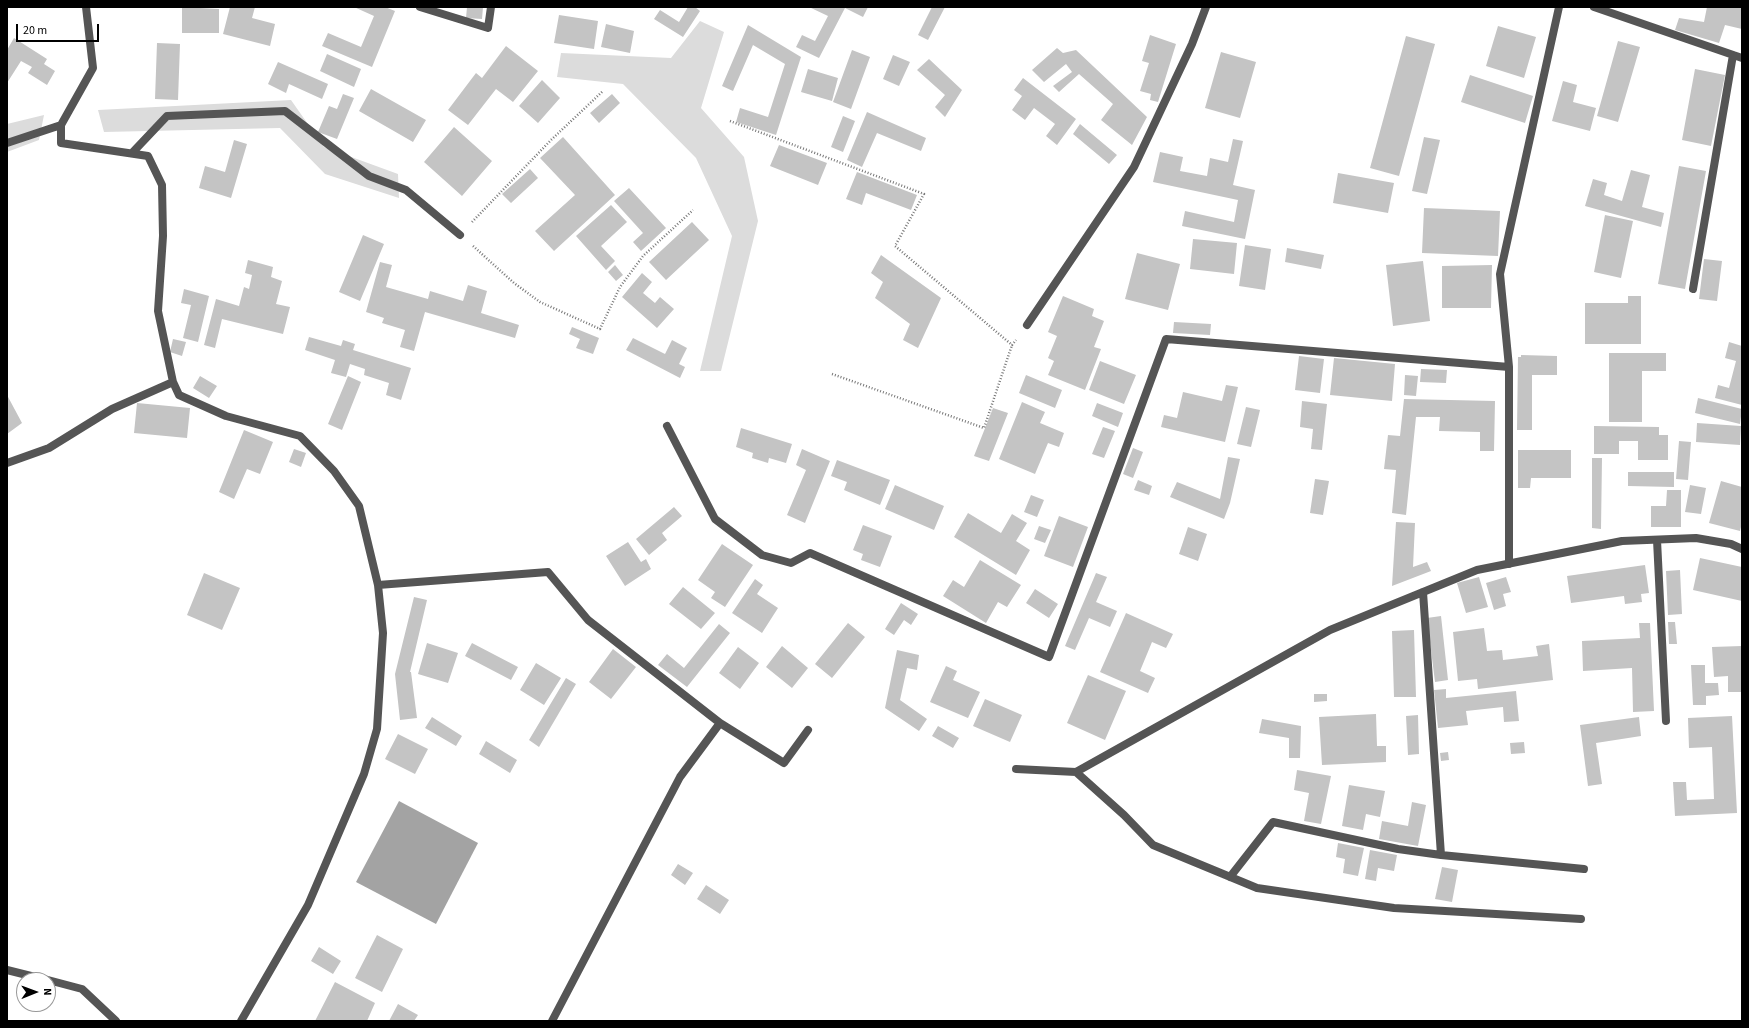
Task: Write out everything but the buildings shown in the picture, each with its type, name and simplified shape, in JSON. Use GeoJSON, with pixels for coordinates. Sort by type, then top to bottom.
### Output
{"type":"FeatureCollection","features":[{"type":"Feature","properties":{"kind":"street"},"geometry":{"type":"LineString","coordinates":[[86,7],[93,68],[62,125],[61,143],[148,156],[162,185],[163,236],[158,311],[173,382],[179,395],[226,416],[300,436],[334,471],[359,506],[378,585],[383,633],[377,730],[364,774],[308,905],[241,1021]]}},
{"type":"Feature","properties":{"kind":"street"},"geometry":{"type":"LineString","coordinates":[[420,7],[488,28],[490,7]]}},
{"type":"Feature","properties":{"kind":"street"},"geometry":{"type":"LineString","coordinates":[[1027,325],[1134,167],[1192,44],[1206,7]]}},
{"type":"Feature","properties":{"kind":"street"},"geometry":{"type":"LineString","coordinates":[[1509,564],[1509,367],[1500,274],[1559,7]]}},
{"type":"Feature","properties":{"kind":"street"},"geometry":{"type":"LineString","coordinates":[[1594,7],[1742,58]]}},
{"type":"Feature","properties":{"kind":"street"},"geometry":{"type":"LineString","coordinates":[[1693,289],[1733,55]]}},
{"type":"Feature","properties":{"kind":"street"},"geometry":{"type":"LineString","coordinates":[[132,153],[167,116],[286,111],[369,176],[406,190],[460,234]]}},
{"type":"Feature","properties":{"kind":"street"},"geometry":{"type":"LineString","coordinates":[[7,143],[62,125]]}},
{"type":"Feature","properties":{"kind":"street"},"geometry":{"type":"LineString","coordinates":[[667,426],[715,519],[762,555],[792,563],[810,553],[1049,657],[1166,339],[1509,367]]}},
{"type":"Feature","properties":{"kind":"street"},"geometry":{"type":"LineString","coordinates":[[7,463],[49,448],[112,409],[173,382]]}},
{"type":"Feature","properties":{"kind":"street"},"geometry":{"type":"LineString","coordinates":[[1016,769],[1076,772],[1330,630],[1477,570],[1622,541],[1696,538],[1731,544],[1742,549]]}},
{"type":"Feature","properties":{"kind":"street"},"geometry":{"type":"LineString","coordinates":[[1657,540],[1666,721]]}},
{"type":"Feature","properties":{"kind":"street"},"geometry":{"type":"LineString","coordinates":[[378,585],[548,572],[588,620],[720,723],[784,763],[808,730]]}},
{"type":"Feature","properties":{"kind":"street"},"geometry":{"type":"LineString","coordinates":[[1423,592],[1441,855]]}},
{"type":"Feature","properties":{"kind":"street"},"geometry":{"type":"LineString","coordinates":[[552,1021],[680,777],[720,723]]}},
{"type":"Feature","properties":{"kind":"street"},"geometry":{"type":"LineString","coordinates":[[1076,772],[1124,815],[1153,845],[1257,888],[1394,908],[1581,919]]}},
{"type":"Feature","properties":{"kind":"street"},"geometry":{"type":"LineString","coordinates":[[1230,877],[1273,822],[1398,848],[1441,855],[1584,869]]}},
{"type":"Feature","properties":{"kind":"street"},"geometry":{"type":"LineString","coordinates":[[56,982],[82,989],[116,1021]]}},
{"type":"Feature","properties":{"kind":"path"},"geometry":{"type":"LineString","coordinates":[[603,91],[551,140],[460,234],[514,283],[540,302],[600,329],[620,287],[643,256],[692,210]]}},
{"type":"Feature","properties":{"kind":"path"},"geometry":{"type":"LineString","coordinates":[[730,121],[924,194],[895,246],[1012,345]]}},
{"type":"Feature","properties":{"kind":"path"},"geometry":{"type":"LineString","coordinates":[[832,374],[984,428],[1012,345],[1027,325]]}},
{"type":"Feature","properties":{"kind":"shaded area"},"geometry":{"type":"Polygon","coordinates":[[[700,21],[724,32],[701,108],[744,157],[758,221],[721,371],[700,371],[732,236],[696,158],[623,84],[557,77],[561,53],[671,58],[700,21]]]}},
{"type":"Feature","properties":{"kind":"shaded area"},"geometry":{"type":"Polygon","coordinates":[[[291,100],[324,147],[398,174],[399,198],[325,174],[280,128],[104,132],[98,110],[291,100]]]}},
{"type":"Feature","properties":{"kind":"shaded area"},"geometry":{"type":"Polygon","coordinates":[[[44,115],[39,140],[7,152],[7,124],[44,115]]]}},
{"type":"Feature","properties":{"kind":"shaded area"},"geometry":{"type":"Polygon","coordinates":[[[399,801],[478,843],[436,924],[356,882],[399,801]]]}}]}
